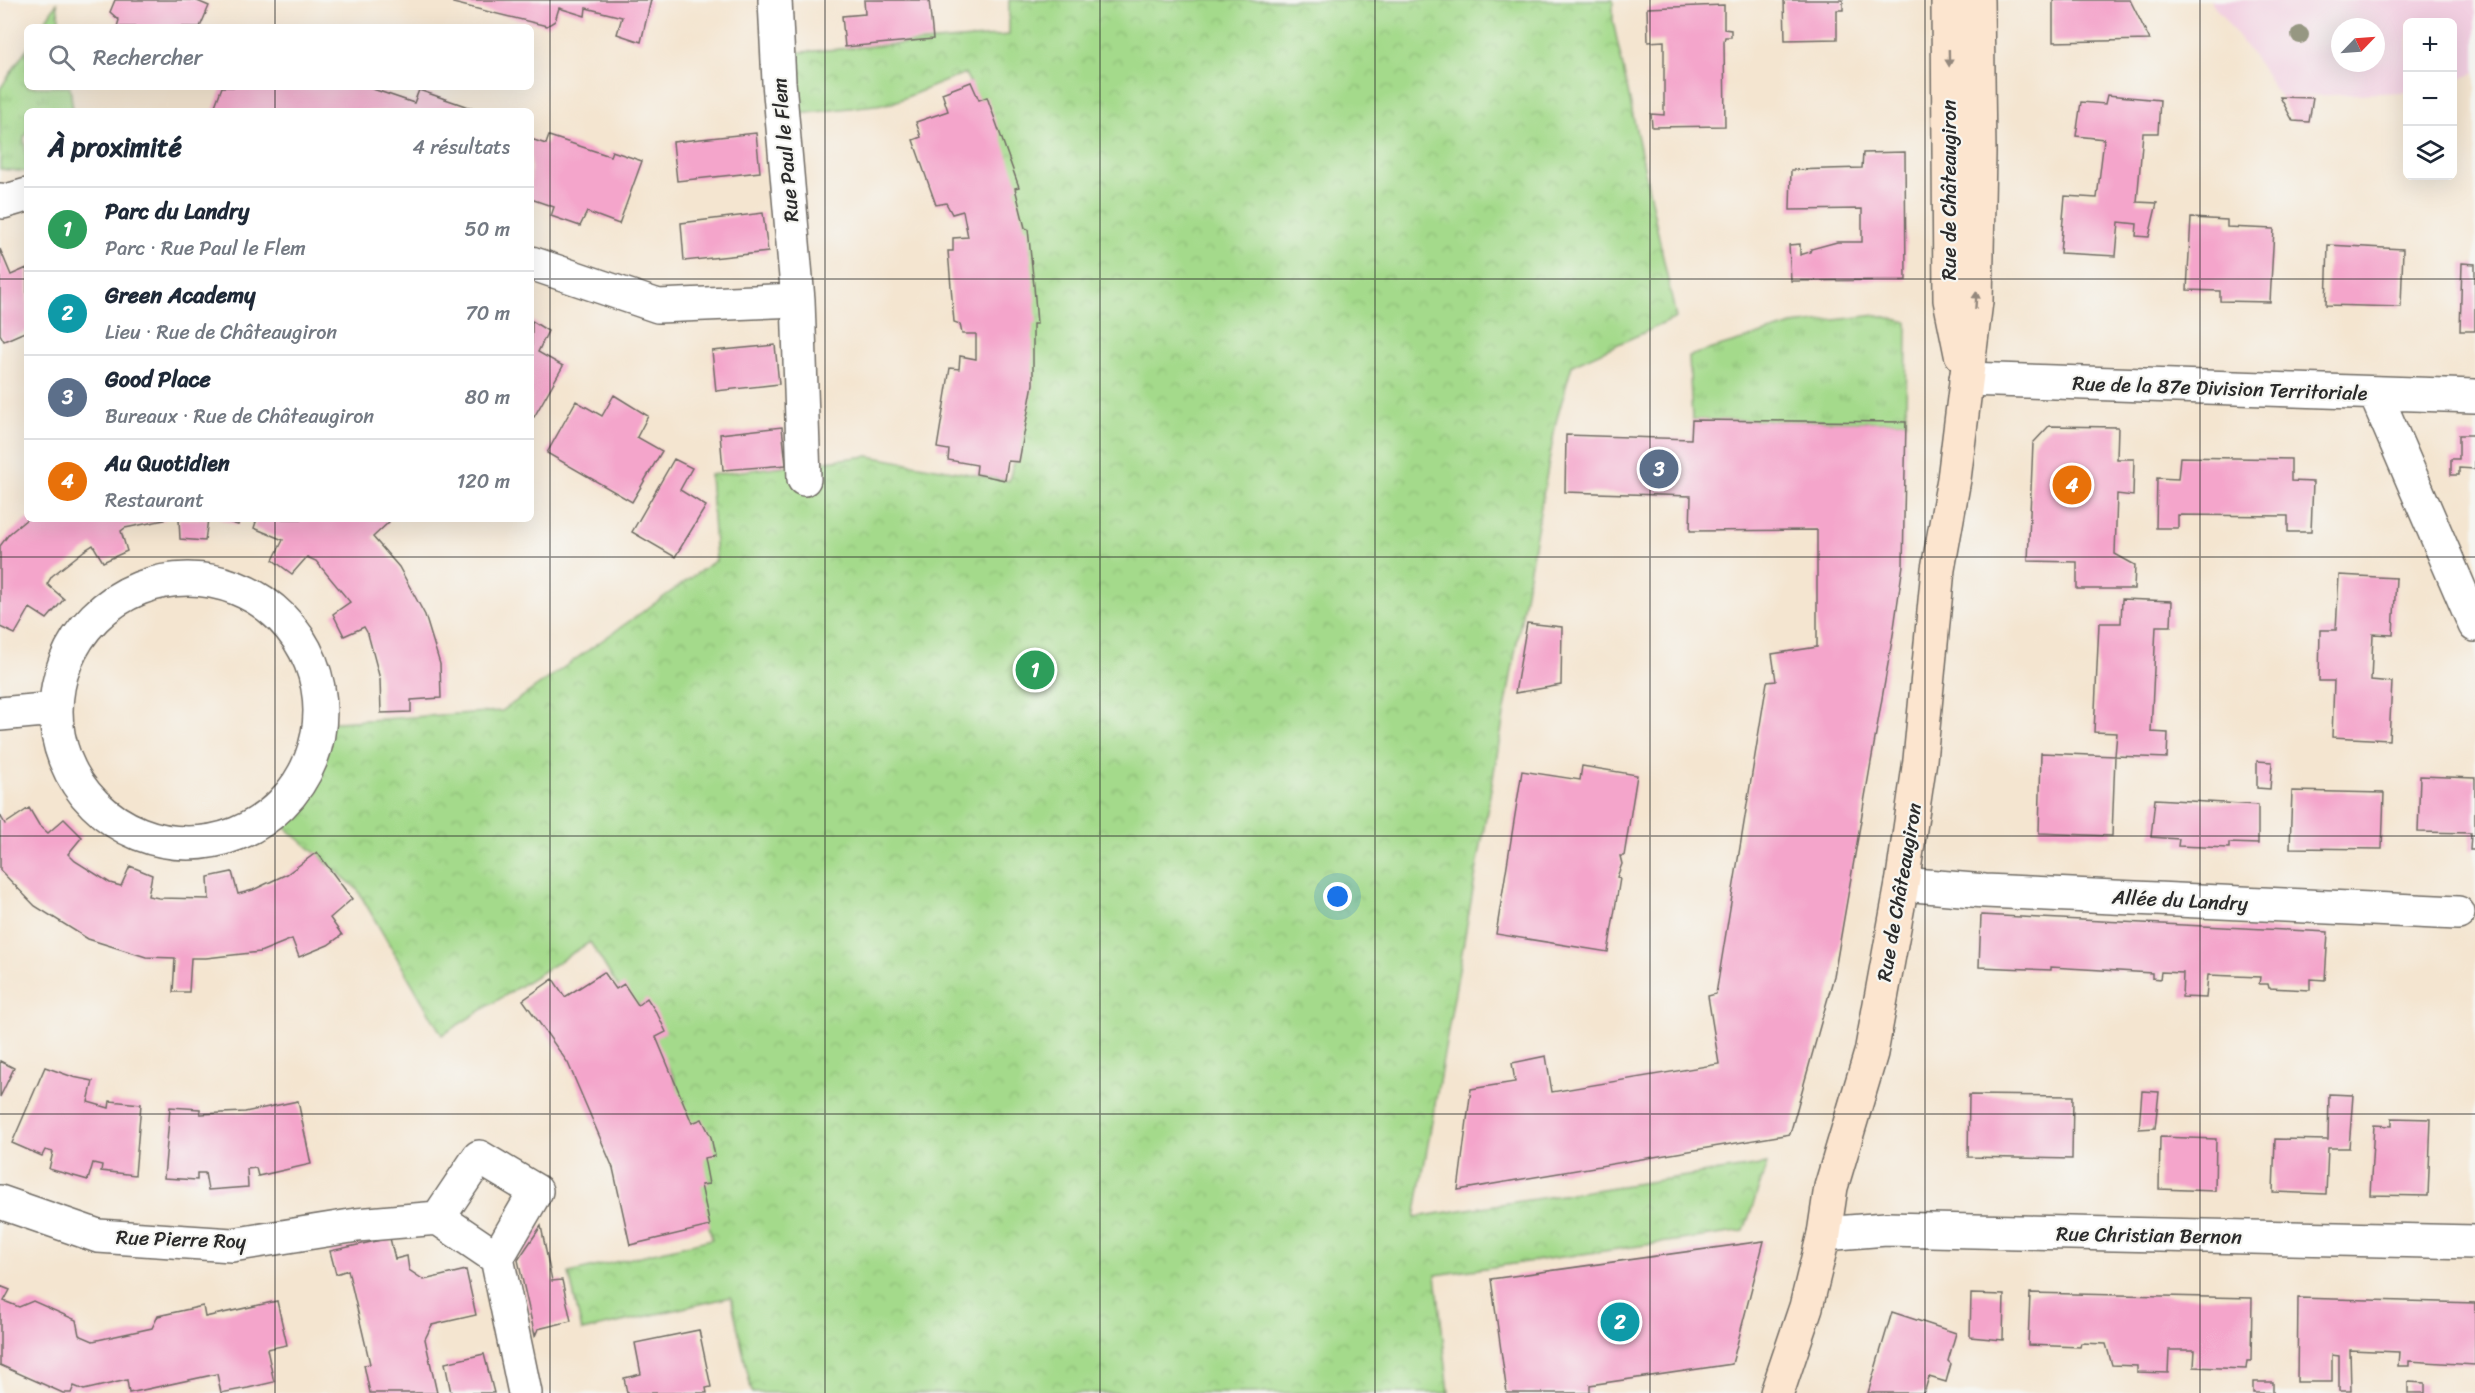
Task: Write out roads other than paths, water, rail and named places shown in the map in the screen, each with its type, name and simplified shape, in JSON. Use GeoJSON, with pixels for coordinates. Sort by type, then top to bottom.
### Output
{"type":"FeatureCollection","features":[{"type":"Feature","properties":{"kind":"main road","name":"Rue de Châteaugiron"},"geometry":{"type":"LineString","coordinates":[[1948,0],[1950,300],[1966,379]]}},
{"type":"Feature","properties":{"kind":"main road","name":"Rue de Châteaugiron"},"geometry":{"type":"LineString","coordinates":[[1778,1393],[1806,1307],[1824,1234],[1831,1187],[1871,1053],[1902,884],[1920,760],[1938,569],[1954,479],[1976,301],[1979,153],[1977,0]]}},
{"type":"Feature","properties":{"kind":"street","name":"Rue Paul le Flem"},"geometry":{"type":"LineString","coordinates":[[775,0],[779,82],[798,300],[804,479]]}},
{"type":"Feature","properties":{"kind":"street"},"geometry":{"type":"LineString","coordinates":[[0,200],[3,202],[24,196]]}},
{"type":"Feature","properties":{"kind":"street"},"geometry":{"type":"LineString","coordinates":[[534,263],[658,306],[798,300]]}},
{"type":"Feature","properties":{"kind":"street","name":"Rue de la 87e Division Territoriale"},"geometry":{"type":"LineString","coordinates":[[1966,379],[2475,396]]}},
{"type":"Feature","properties":{"kind":"street"},"geometry":{"type":"LineString","coordinates":[[2375,393],[2475,625]]}},
{"type":"Feature","properties":{"kind":"street"},"geometry":{"type":"LineString","coordinates":[[182,578],[229,585],[252,595],[273,610],[302,643],[315,672],[320,714],[316,746],[307,770],[294,791],[264,820],[246,831],[217,841],[180,844],[157,841],[136,833],[115,822],[96,807],[77,785],[64,759],[57,734],[55,709],[59,681],[76,639],[92,619],[111,603],[136,589],[182,578]]}},
{"type":"Feature","properties":{"kind":"street"},"geometry":{"type":"LineString","coordinates":[[0,714],[55,709]]}},
{"type":"Feature","properties":{"kind":"street","name":"Allée du Landry"},"geometry":{"type":"LineString","coordinates":[[1902,884],[1985,891],[2458,913]]}},
{"type":"Feature","properties":{"kind":"street"},"geometry":{"type":"LineString","coordinates":[[496,1258],[438,1218],[479,1157],[536,1191],[496,1258],[525,1393]]}},
{"type":"Feature","properties":{"kind":"street","name":"Rue Pierre Roy"},"geometry":{"type":"LineString","coordinates":[[0,1202],[98,1236],[232,1245],[357,1225],[438,1218]]}},
{"type":"Feature","properties":{"kind":"street","name":"Rue Christian Bernon"},"geometry":{"type":"LineString","coordinates":[[1824,1234],[1886,1229],[2475,1242]]}},
{"type":"Feature","properties":{"kind":"place","name":"Good Place"},"geometry":{"type":"Point","coordinates":[1659,469]}},
{"type":"Feature","properties":{"kind":"place","name":"Au Quotidien"},"geometry":{"type":"Point","coordinates":[2072,485]}},
{"type":"Feature","properties":{"kind":"place","name":"Parc du Landry"},"geometry":{"type":"Point","coordinates":[1035,670]}},
{"type":"Feature","properties":{"kind":"place","name":"Green Academy"},"geometry":{"type":"Point","coordinates":[1620,1322]}}]}
